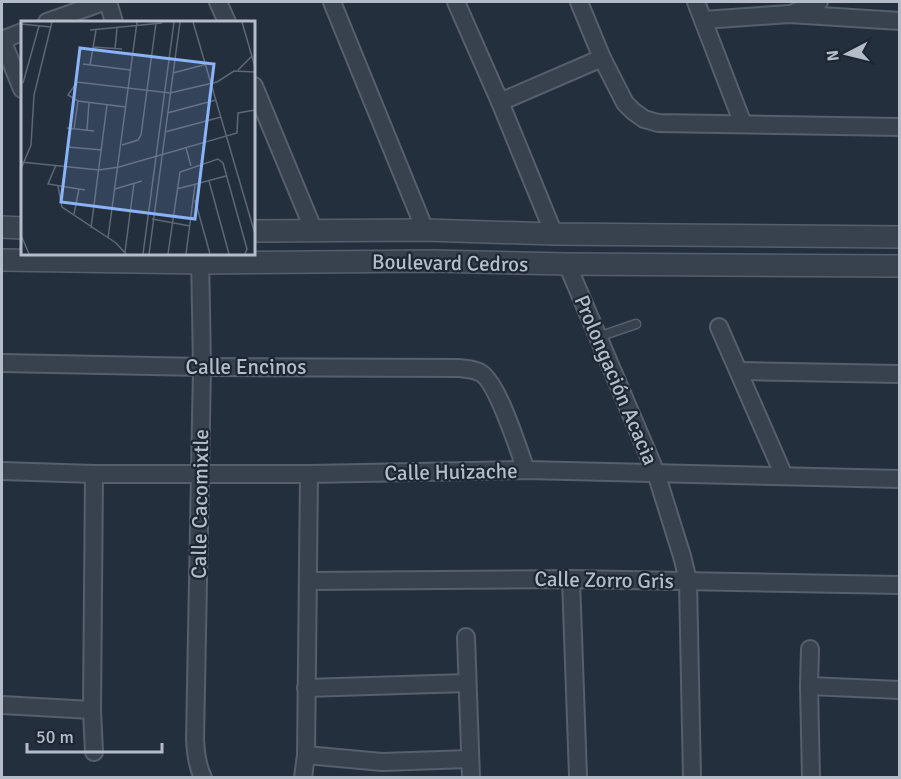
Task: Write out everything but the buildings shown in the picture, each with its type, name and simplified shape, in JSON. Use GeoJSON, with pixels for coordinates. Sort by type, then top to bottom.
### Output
{"type":"FeatureCollection","features":[{"type":"Feature","properties":{"kind":"street"},"geometry":{"type":"LineString","coordinates":[[51,21],[103,2]]}},
{"type":"Feature","properties":{"kind":"street"},"geometry":{"type":"LineString","coordinates":[[108,2],[114,21]]}},
{"type":"Feature","properties":{"kind":"street"},"geometry":{"type":"LineString","coordinates":[[218,2],[227,21]]}},
{"type":"Feature","properties":{"kind":"street"},"geometry":{"type":"LineString","coordinates":[[332,2],[425,230]]}},
{"type":"Feature","properties":{"kind":"street","name":"Prolongación Acacia"},"geometry":{"type":"LineString","coordinates":[[456,2],[656,473],[682,556],[688,581],[692,777]]}},
{"type":"Feature","properties":{"kind":"street"},"geometry":{"type":"LineString","coordinates":[[579,2],[602,58],[626,103],[644,119],[658,123],[900,127]]}},
{"type":"Feature","properties":{"kind":"street"},"geometry":{"type":"LineString","coordinates":[[696,2],[742,124]]}},
{"type":"Feature","properties":{"kind":"street"},"geometry":{"type":"LineString","coordinates":[[789,14],[819,2]]}},
{"type":"Feature","properties":{"kind":"street"},"geometry":{"type":"LineString","coordinates":[[704,20],[789,14],[900,21]]}},
{"type":"Feature","properties":{"kind":"street"},"geometry":{"type":"LineString","coordinates":[[21,32],[2,40],[21,87]]}},
{"type":"Feature","properties":{"kind":"street"},"geometry":{"type":"LineString","coordinates":[[500,102],[602,58]]}},
{"type":"Feature","properties":{"kind":"street"},"geometry":{"type":"LineString","coordinates":[[255,88],[314,231]]}},
{"type":"Feature","properties":{"kind":"street"},"geometry":{"type":"LineString","coordinates":[[2,227],[21,228]]}},
{"type":"Feature","properties":{"kind":"street","name":"Boulevard Cedros"},"geometry":{"type":"LineString","coordinates":[[255,231],[425,230],[554,234],[900,237]]}},
{"type":"Feature","properties":{"kind":"street","name":"Boulevard Cedros"},"geometry":{"type":"LineString","coordinates":[[2,260],[201,259],[900,266]]}},
{"type":"Feature","properties":{"kind":"street","name":"Calle Cacomixtle"},"geometry":{"type":"LineString","coordinates":[[201,259],[201,474],[196,755],[202,777]]}},
{"type":"Feature","properties":{"kind":"street"},"geometry":{"type":"LineString","coordinates":[[719,327],[784,476]]}},
{"type":"Feature","properties":{"kind":"street","name":"Calle Encinos"},"geometry":{"type":"LineString","coordinates":[[2,363],[202,367],[460,368],[479,372],[488,379],[496,391],[526,470]]}},
{"type":"Feature","properties":{"kind":"street"},"geometry":{"type":"LineString","coordinates":[[740,371],[900,374]]}},
{"type":"Feature","properties":{"kind":"street","name":"Calle Huizache"},"geometry":{"type":"LineString","coordinates":[[2,471],[94,474],[309,474],[526,470],[900,479]]}},
{"type":"Feature","properties":{"kind":"street"},"geometry":{"type":"LineString","coordinates":[[94,474],[92,710],[94,752]]}},
{"type":"Feature","properties":{"kind":"street"},"geometry":{"type":"LineString","coordinates":[[303,777],[306,755],[309,474]]}},
{"type":"Feature","properties":{"kind":"street"},"geometry":{"type":"LineString","coordinates":[[571,579],[578,776]]}},
{"type":"Feature","properties":{"kind":"street","name":"Calle Zorro Gris"},"geometry":{"type":"LineString","coordinates":[[308,581],[571,579],[900,585]]}},
{"type":"Feature","properties":{"kind":"street"},"geometry":{"type":"LineString","coordinates":[[466,637],[471,777]]}},
{"type":"Feature","properties":{"kind":"street"},"geometry":{"type":"LineString","coordinates":[[810,649],[811,777]]}},
{"type":"Feature","properties":{"kind":"street"},"geometry":{"type":"LineString","coordinates":[[306,688],[467,683]]}},
{"type":"Feature","properties":{"kind":"street"},"geometry":{"type":"LineString","coordinates":[[809,686],[900,690]]}},
{"type":"Feature","properties":{"kind":"street"},"geometry":{"type":"LineString","coordinates":[[2,705],[92,710]]}},
{"type":"Feature","properties":{"kind":"street"},"geometry":{"type":"LineString","coordinates":[[306,755],[382,762],[469,759]]}},
{"type":"Feature","properties":{"kind":"lane"},"geometry":{"type":"LineString","coordinates":[[598,337],[636,324]]}}]}
